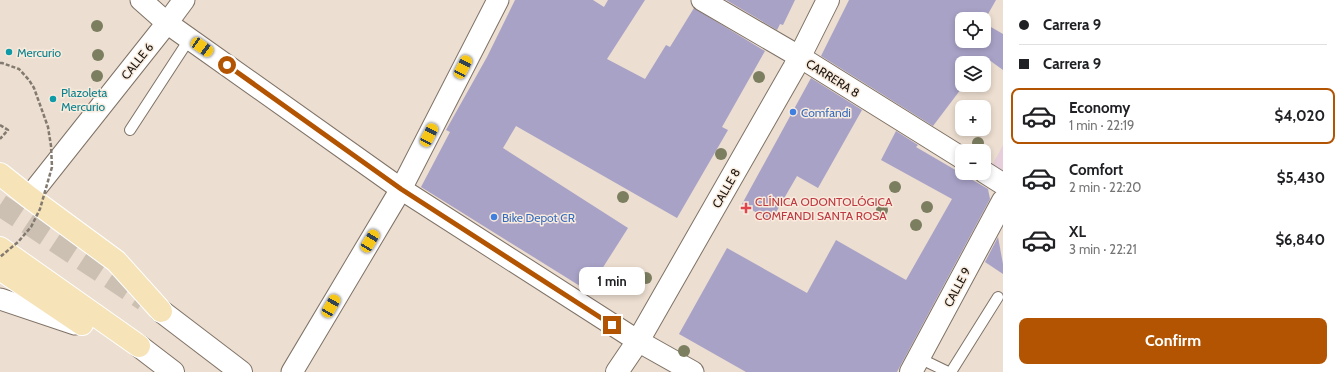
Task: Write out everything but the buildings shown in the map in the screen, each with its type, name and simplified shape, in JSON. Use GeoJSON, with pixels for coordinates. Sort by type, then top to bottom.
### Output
{"type":"FeatureCollection","features":[{"type":"Feature","properties":{"kind":"main road"},"geometry":{"type":"LineString","coordinates":[[0,174],[28,197],[116,261],[153,306]]}},
{"type":"Feature","properties":{"kind":"main road"},"geometry":{"type":"LineString","coordinates":[[0,248],[133,342]]}},
{"type":"Feature","properties":{"kind":"main road"},"geometry":{"type":"LineString","coordinates":[[0,269],[87,327],[133,342]]}},
{"type":"Feature","properties":{"kind":"street"},"geometry":{"type":"LineString","coordinates":[[141,0],[167,23],[401,189],[638,341],[693,372]]}},
{"type":"Feature","properties":{"kind":"street","name":"CALLE 6"},"geometry":{"type":"LineString","coordinates":[[28,197],[184,0]]}},
{"type":"Feature","properties":{"kind":"street"},"geometry":{"type":"LineString","coordinates":[[292,372],[401,189],[498,0]]}},
{"type":"Feature","properties":{"kind":"street","name":"CARRERA 8"},"geometry":{"type":"LineString","coordinates":[[702,0],[800,57],[955,154]]}},
{"type":"Feature","properties":{"kind":"street","name":"CALLE 8"},"geometry":{"type":"LineString","coordinates":[[617,372],[638,341],[800,57],[828,0]]}},
{"type":"Feature","properties":{"kind":"street"},"geometry":{"type":"LineString","coordinates":[[991,176],[1003,184]]}},
{"type":"Feature","properties":{"kind":"street","name":"CALLE 9"},"geometry":{"type":"LineString","coordinates":[[915,365],[1003,201]]}},
{"type":"Feature","properties":{"kind":"street"},"geometry":{"type":"LineString","coordinates":[[0,299],[87,327]]}},
{"type":"Feature","properties":{"kind":"street"},"geometry":{"type":"LineString","coordinates":[[153,306],[241,372]]}},
{"type":"Feature","properties":{"kind":"street"},"geometry":{"type":"LineString","coordinates":[[133,342],[173,372]]}},
{"type":"Feature","properties":{"kind":"lane"},"geometry":{"type":"LineString","coordinates":[[130,130],[190,38]]}},
{"type":"Feature","properties":{"kind":"lane"},"geometry":{"type":"LineString","coordinates":[[915,365],[949,372],[998,297]]}},
{"type":"Feature","properties":{"kind":"path"},"geometry":{"type":"LineString","coordinates":[[0,63],[19,69],[34,88],[48,127],[52,167],[40,208],[31,227],[18,242],[0,257]]}},
{"type":"Feature","properties":{"kind":"path"},"geometry":{"type":"LineString","coordinates":[[0,125],[8,130],[0,139]]}},
{"type":"Feature","properties":{"kind":"shaded area"},"geometry":{"type":"Polygon","coordinates":[[[1003,145],[1003,181],[991,172],[991,167],[1003,145]]]}},
{"type":"Feature","properties":{"kind":"tunnel"},"geometry":{"type":"LineString","coordinates":[[0,205],[144,300]]}},
{"type":"Feature","properties":{"kind":"place","name":"Mercurio"},"geometry":{"type":"Point","coordinates":[9,52]}},
{"type":"Feature","properties":{"kind":"place","name":"Plazoleta Mercurio"},"geometry":{"type":"Point","coordinates":[53,99]}},
{"type":"Feature","properties":{"kind":"place","name":"Comfandi"},"geometry":{"type":"Point","coordinates":[793,112]}},
{"type":"Feature","properties":{"kind":"place","name":"CLÍNICA ODONTOLÓGICA COMFANDI SANTA ROSA"},"geometry":{"type":"Point","coordinates":[746,208]}},
{"type":"Feature","properties":{"kind":"place","name":"Bike Depot CR"},"geometry":{"type":"Point","coordinates":[494,217]}},
{"type":"Feature","properties":{"kind":"route"},"geometry":{"type":"LineString","coordinates":[[227,65],[401,189],[612,325]]}}]}
